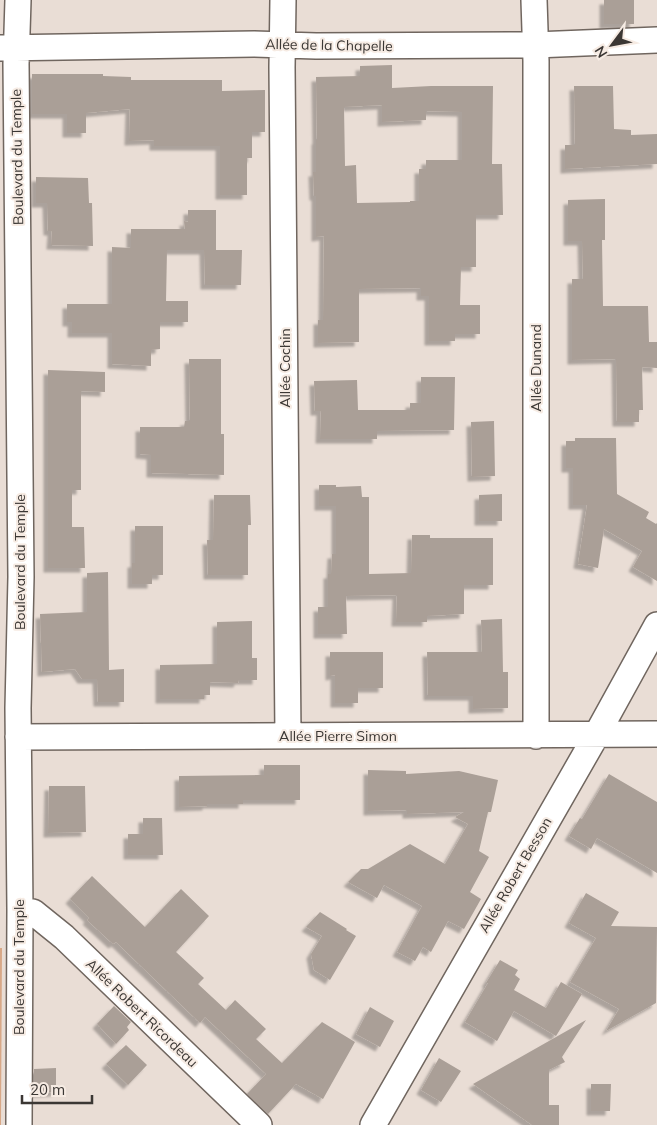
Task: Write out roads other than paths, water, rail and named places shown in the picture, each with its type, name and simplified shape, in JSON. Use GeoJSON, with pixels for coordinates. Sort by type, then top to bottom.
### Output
{"type":"FeatureCollection","features":[{"type":"Feature","properties":{"kind":"street","name":"Boulevard du Temple"},"geometry":{"type":"LineString","coordinates":[[18,0],[8,48],[20,567],[18,738],[20,910],[19,1125]]}},
{"type":"Feature","properties":{"kind":"street","name":"Allée Cochin"},"geometry":{"type":"LineString","coordinates":[[283,0],[288,736]]}},
{"type":"Feature","properties":{"kind":"street","name":"Allée Dunand"},"geometry":{"type":"LineString","coordinates":[[534,0],[536,736]]}},
{"type":"Feature","properties":{"kind":"street","name":"Allée de la Chapelle"},"geometry":{"type":"LineString","coordinates":[[8,48],[254,44],[316,46],[535,45],[657,40]]}},
{"type":"Feature","properties":{"kind":"street","name":"Allée Robert Besson"},"geometry":{"type":"LineString","coordinates":[[372,1125],[597,734],[657,625]]}},
{"type":"Feature","properties":{"kind":"street","name":"Allée Pierre Simon"},"geometry":{"type":"LineString","coordinates":[[18,738],[657,734]]}},
{"type":"Feature","properties":{"kind":"street","name":"Allée Robert Ricordeau"},"geometry":{"type":"LineString","coordinates":[[20,910],[33,912],[64,937],[259,1125]]}}]}
